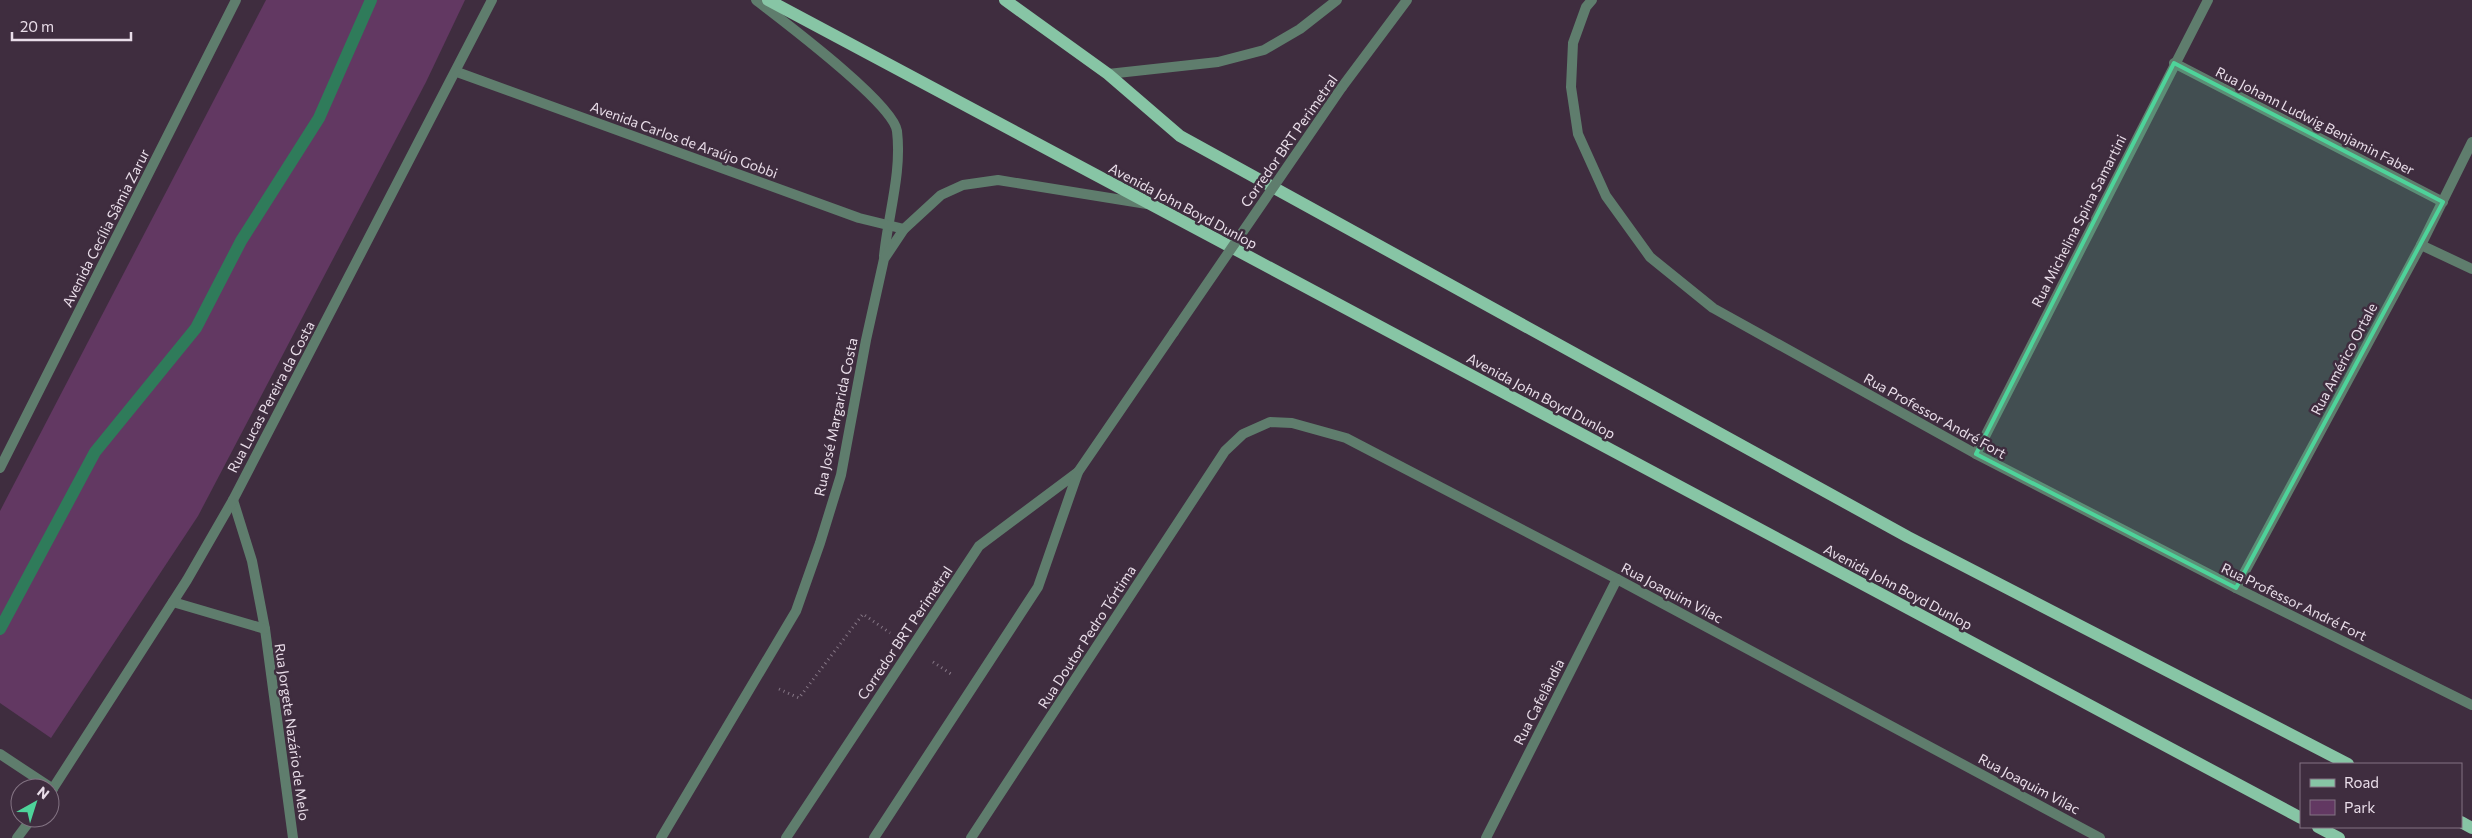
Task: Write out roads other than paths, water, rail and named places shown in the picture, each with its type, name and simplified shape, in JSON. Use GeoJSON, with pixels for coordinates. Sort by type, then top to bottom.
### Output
{"type":"FeatureCollection","features":[{"type":"Feature","properties":{"kind":"main road","name":"Avenida John Boyd Dunlop"},"geometry":{"type":"LineString","coordinates":[[768,0],[1148,205],[2300,817]]}},
{"type":"Feature","properties":{"kind":"main road"},"geometry":{"type":"LineString","coordinates":[[1005,0],[1108,74],[1180,136],[1908,537],[2346,763]]}},
{"type":"Feature","properties":{"kind":"main road"},"geometry":{"type":"LineString","coordinates":[[2320,828],[2339,838]]}},
{"type":"Feature","properties":{"kind":"street","name":"Avenida Cecília Sâmia Zarur"},"geometry":{"type":"LineString","coordinates":[[0,468],[236,0]]}},
{"type":"Feature","properties":{"kind":"street","name":"Rua Lucas Pereira da Costa"},"geometry":{"type":"LineString","coordinates":[[60,778],[172,602],[233,500],[457,72],[492,0]]}},
{"type":"Feature","properties":{"kind":"street"},"geometry":{"type":"LineString","coordinates":[[756,0],[876,99],[897,129],[898,166],[887,225],[884,260]]}},
{"type":"Feature","properties":{"kind":"street"},"geometry":{"type":"LineString","coordinates":[[1108,74],[1218,62],[1264,50],[1300,29],[1337,0]]}},
{"type":"Feature","properties":{"kind":"street","name":"Corredor BRT Perimetral"},"geometry":{"type":"LineString","coordinates":[[874,838],[1038,587],[1078,472],[1342,88],[1407,0]]}},
{"type":"Feature","properties":{"kind":"street","name":"Rua Professor André Fort"},"geometry":{"type":"LineString","coordinates":[[1592,0],[1586,7],[1572,43],[1571,87],[1578,134],[1606,196],[1650,257],[1713,308],[1976,454],[2236,588],[2472,705]]}},
{"type":"Feature","properties":{"kind":"street","name":"Rua Michelina Spina Samartini"},"geometry":{"type":"LineString","coordinates":[[1976,454],[2174,63],[2208,0]]}},
{"type":"Feature","properties":{"kind":"street","name":"Rua Johann Ludwig Benjamin Faber"},"geometry":{"type":"LineString","coordinates":[[2174,63],[2443,202]]}},
{"type":"Feature","properties":{"kind":"street","name":"Avenida Carlos de Araújo Gobbi"},"geometry":{"type":"LineString","coordinates":[[457,72],[860,218],[904,229]]}},
{"type":"Feature","properties":{"kind":"street","name":"Rua Américo Ortale"},"geometry":{"type":"LineString","coordinates":[[2236,588],[2421,245],[2472,142]]}},
{"type":"Feature","properties":{"kind":"street","name":"Rua José Margarida Costa"},"geometry":{"type":"LineString","coordinates":[[661,838],[796,611],[841,475],[866,340],[884,260],[904,229],[941,195],[963,185],[998,180],[1148,205]]}},
{"type":"Feature","properties":{"kind":"street"},"geometry":{"type":"LineString","coordinates":[[2421,245],[2472,269]]}},
{"type":"Feature","properties":{"kind":"street","name":"Rua Joaquim Vilac"},"geometry":{"type":"LineString","coordinates":[[1225,451],[1243,434],[1270,422],[1292,423],[1346,438],[1617,579],[2100,838]]}},
{"type":"Feature","properties":{"kind":"street","name":"Rua Doutor Pedro Tórtima"},"geometry":{"type":"LineString","coordinates":[[972,838],[1225,451]]}},
{"type":"Feature","properties":{"kind":"street","name":"Corredor BRT Perimetral"},"geometry":{"type":"LineString","coordinates":[[786,838],[979,546],[1078,472]]}},
{"type":"Feature","properties":{"kind":"street","name":"Rua Jorgete Nazário de Melo"},"geometry":{"type":"LineString","coordinates":[[233,500],[252,561],[265,629],[293,838]]}},
{"type":"Feature","properties":{"kind":"street","name":"Rua Cafelândia"},"geometry":{"type":"LineString","coordinates":[[1486,838],[1617,579]]}},
{"type":"Feature","properties":{"kind":"street","name":"Rua Jorgete Nazário de Melo"},"geometry":{"type":"LineString","coordinates":[[172,602],[265,629]]}},
{"type":"Feature","properties":{"kind":"street"},"geometry":{"type":"LineString","coordinates":[[0,754],[34,778]]}},
{"type":"Feature","properties":{"kind":"waterway"},"geometry":{"type":"LineString","coordinates":[[0,629],[95,452],[196,328],[241,241],[319,118],[371,0]]}}]}
